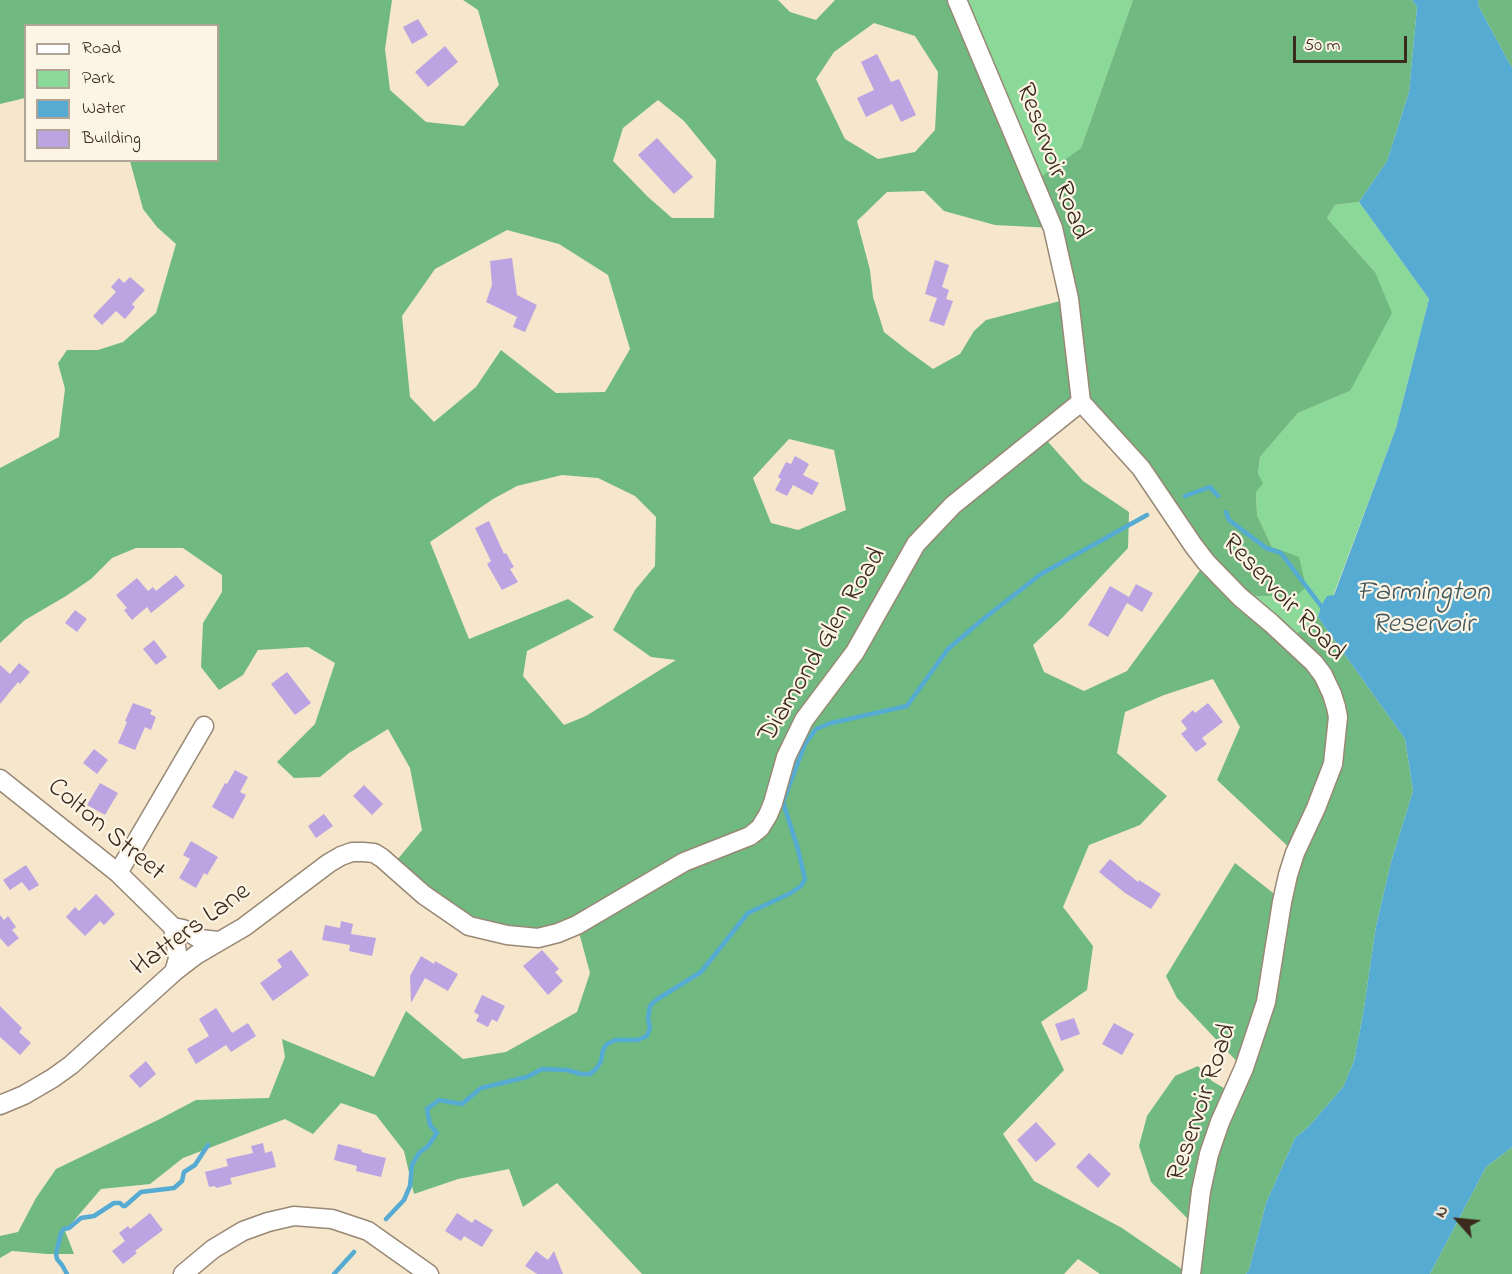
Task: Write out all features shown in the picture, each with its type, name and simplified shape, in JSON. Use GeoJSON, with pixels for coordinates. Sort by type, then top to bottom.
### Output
{"type":"FeatureCollection","features":[{"type":"Feature","properties":{"kind":"street","name":"Reservoir Road"},"geometry":{"type":"LineString","coordinates":[[957,0],[1053,228],[1069,299],[1081,402],[1141,468],[1192,545],[1206,562],[1240,597],[1314,663],[1332,694],[1338,717],[1333,764],[1288,875],[1266,1002],[1244,1068],[1220,1122],[1209,1154],[1201,1191],[1191,1274]]}},
{"type":"Feature","properties":{"kind":"street","name":"Diamond Glen Road"},"geometry":{"type":"LineString","coordinates":[[363,852],[374,853],[382,858],[424,895],[469,926],[507,935],[538,938],[577,925],[684,862],[750,836],[760,828],[768,815],[786,757],[804,720],[855,652],[916,544],[953,505],[1081,402]]}},
{"type":"Feature","properties":{"kind":"street"},"geometry":{"type":"LineString","coordinates":[[118,873],[204,726]]}},
{"type":"Feature","properties":{"kind":"street","name":"Colton Street"},"geometry":{"type":"LineString","coordinates":[[0,779],[118,873],[173,927],[183,929],[200,939],[218,941]]}},
{"type":"Feature","properties":{"kind":"street","name":"Hatters Lane"},"geometry":{"type":"LineString","coordinates":[[0,1105],[34,1089],[71,1065],[196,955],[244,927],[329,863],[352,852],[363,852]]}},
{"type":"Feature","properties":{"kind":"street"},"geometry":{"type":"LineString","coordinates":[[173,927],[178,951],[174,972]]}},
{"type":"Feature","properties":{"kind":"street"},"geometry":{"type":"LineString","coordinates":[[183,1274],[213,1249],[243,1231],[294,1216],[332,1219],[368,1231],[429,1274]]}},
{"type":"Feature","properties":{"kind":"green space"},"geometry":{"type":"Polygon","coordinates":[[[0,0],[392,0],[385,49],[390,90],[426,122],[464,126],[499,85],[478,10],[463,0],[778,0],[790,12],[816,20],[835,0],[957,0],[1034,182],[1081,148],[1133,0],[1412,0],[1417,7],[1409,92],[1387,161],[1359,202],[1335,205],[1327,218],[1375,272],[1392,313],[1350,391],[1298,413],[1260,457],[1258,474],[1263,483],[1256,492],[1257,515],[1272,547],[1299,557],[1306,587],[1292,600],[1271,596],[1241,597],[1289,640],[1318,617],[1405,739],[1413,791],[1391,862],[1376,926],[1354,1061],[1343,1087],[1309,1126],[1295,1138],[1266,1203],[1249,1270],[1246,1274],[1191,1274],[1196,1227],[1151,1182],[1139,1146],[1147,1116],[1175,1076],[1198,1066],[1212,1081],[1232,1093],[1243,1068],[1177,998],[1166,976],[1235,863],[1282,900],[1295,853],[1217,780],[1240,727],[1213,679],[1164,695],[1125,712],[1117,753],[1167,796],[1140,825],[1089,845],[1063,907],[1093,946],[1087,990],[1041,1022],[1064,1070],[1003,1134],[1034,1181],[1122,1228],[1189,1274],[1100,1274],[1078,1259],[1064,1274],[642,1274],[557,1183],[523,1207],[509,1169],[458,1179],[414,1194],[404,1151],[376,1115],[341,1103],[313,1134],[285,1119],[183,1158],[150,1184],[101,1189],[65,1231],[74,1254],[12,1251],[0,1258],[0,1236],[18,1232],[36,1198],[56,1169],[196,1100],[269,1098],[285,1057],[282,1039],[374,1077],[406,1011],[463,1059],[506,1052],[577,1012],[590,973],[577,925],[558,933],[469,926],[392,866],[422,830],[410,768],[388,729],[349,753],[320,777],[294,778],[277,762],[315,724],[335,663],[308,647],[258,650],[243,675],[219,690],[201,667],[203,623],[222,592],[222,575],[183,548],[136,548],[112,558],[91,579],[25,620],[0,643],[0,468],[59,437],[65,389],[58,363],[67,350],[98,350],[123,342],[156,313],[176,244],[157,227],[143,209],[130,162],[219,162],[219,24],[24,24],[24,98],[0,104],[0,0]],[[874,23],[834,52],[816,79],[845,139],[878,159],[915,152],[935,130],[938,72],[915,36],[874,23]],[[658,100],[623,128],[613,161],[648,197],[672,218],[714,218],[716,160],[684,121],[658,100]],[[924,191],[887,192],[857,221],[870,270],[873,297],[884,332],[933,369],[960,354],[974,331],[986,320],[1068,299],[1053,228],[995,225],[944,211],[924,191]],[[507,230],[435,269],[402,316],[410,397],[434,422],[476,387],[501,350],[556,393],[605,392],[630,349],[608,275],[559,244],[507,230]],[[1081,402],[1041,434],[1083,481],[1129,512],[1128,548],[1062,618],[1033,645],[1044,672],[1084,691],[1127,671],[1206,562],[1081,402]],[[789,439],[753,478],[771,523],[798,530],[846,510],[834,450],[789,439]],[[562,475],[517,486],[493,499],[430,542],[469,639],[568,599],[594,617],[527,651],[523,676],[564,725],[586,716],[676,660],[651,657],[613,630],[635,590],[655,566],[656,517],[635,496],[598,478],[562,475]]]}},
{"type":"Feature","properties":{"kind":"green space"},"geometry":{"type":"Polygon","coordinates":[[[957,0],[1133,0],[1081,148],[1034,183],[957,0]]]}},
{"type":"Feature","properties":{"kind":"green space"},"geometry":{"type":"Polygon","coordinates":[[[1478,0],[1512,0],[1512,68],[1479,7],[1478,0]]]}},
{"type":"Feature","properties":{"kind":"green space"},"geometry":{"type":"Polygon","coordinates":[[[1359,202],[1429,299],[1396,428],[1333,596],[1327,597],[1318,617],[1289,640],[1240,597],[1271,596],[1292,600],[1299,558],[1272,547],[1257,515],[1256,492],[1260,457],[1298,413],[1350,391],[1375,272],[1327,218],[1335,205],[1359,202]]]}},
{"type":"Feature","properties":{"kind":"green space"},"geometry":{"type":"Polygon","coordinates":[[[1512,1147],[1512,1274],[1430,1274],[1486,1167],[1512,1147]]]}},
{"type":"Feature","properties":{"kind":"water","name":"Farmington Reservoir"},"geometry":{"type":"Polygon","coordinates":[[[1412,0],[1478,0],[1479,7],[1512,68],[1512,1147],[1486,1167],[1430,1274],[1246,1274],[1249,1270],[1266,1203],[1295,1138],[1309,1126],[1343,1087],[1354,1061],[1376,926],[1391,862],[1413,791],[1405,739],[1318,617],[1327,596],[1334,595],[1396,428],[1429,299],[1359,202],[1387,161],[1409,92],[1417,7],[1412,0]]]}},
{"type":"Feature","properties":{"kind":"building"},"geometry":{"type":"Polygon","coordinates":[[[418,19],[428,35],[412,44],[403,27],[418,19]]]}},
{"type":"Feature","properties":{"kind":"building"},"geometry":{"type":"Polygon","coordinates":[[[445,46],[458,62],[428,87],[415,72],[445,46]]]}},
{"type":"Feature","properties":{"kind":"building"},"geometry":{"type":"Polygon","coordinates":[[[877,54],[891,82],[899,79],[916,115],[901,122],[892,104],[866,117],[857,98],[874,90],[861,62],[877,54]]]}},
{"type":"Feature","properties":{"kind":"building"},"geometry":{"type":"Polygon","coordinates":[[[657,138],[693,177],[674,194],[638,155],[657,138]]]}},
{"type":"Feature","properties":{"kind":"building"},"geometry":{"type":"Polygon","coordinates":[[[512,258],[517,295],[537,305],[525,332],[513,327],[517,317],[486,302],[492,285],[490,261],[512,258]]]}},
{"type":"Feature","properties":{"kind":"building"},"geometry":{"type":"Polygon","coordinates":[[[935,260],[949,265],[942,287],[949,290],[946,299],[953,301],[944,326],[929,321],[937,298],[925,294],[935,260]]]}},
{"type":"Feature","properties":{"kind":"building"},"geometry":{"type":"Polygon","coordinates":[[[130,277],[145,290],[132,304],[135,307],[125,319],[116,311],[102,325],[93,316],[116,292],[111,287],[119,278],[124,283],[130,277]]]}},
{"type":"Feature","properties":{"kind":"building"},"geometry":{"type":"Polygon","coordinates":[[[795,456],[809,464],[803,475],[819,483],[812,495],[793,485],[787,496],[775,490],[781,479],[778,477],[786,462],[791,464],[795,456]]]}},
{"type":"Feature","properties":{"kind":"building"},"geometry":{"type":"Polygon","coordinates":[[[489,521],[504,554],[506,553],[514,567],[510,569],[518,582],[502,590],[487,564],[491,561],[475,528],[489,521]]]}},
{"type":"Feature","properties":{"kind":"building"},"geometry":{"type":"Polygon","coordinates":[[[176,575],[185,586],[151,613],[147,607],[132,620],[124,610],[127,608],[116,595],[137,578],[148,591],[153,587],[156,591],[176,575]]]}},
{"type":"Feature","properties":{"kind":"building"},"geometry":{"type":"Polygon","coordinates":[[[1136,584],[1153,593],[1142,612],[1127,603],[1108,637],[1088,625],[1110,586],[1129,597],[1136,584]]]}},
{"type":"Feature","properties":{"kind":"building"},"geometry":{"type":"Polygon","coordinates":[[[75,610],[87,619],[77,632],[65,623],[75,610]]]}},
{"type":"Feature","properties":{"kind":"building"},"geometry":{"type":"Polygon","coordinates":[[[154,640],[167,657],[156,665],[143,649],[154,640]]]}},
{"type":"Feature","properties":{"kind":"building"},"geometry":{"type":"Polygon","coordinates":[[[19,663],[30,672],[20,684],[18,682],[0,704],[0,665],[10,674],[19,663]]]}},
{"type":"Feature","properties":{"kind":"building"},"geometry":{"type":"Polygon","coordinates":[[[287,672],[311,703],[295,715],[271,684],[287,672]]]}},
{"type":"Feature","properties":{"kind":"building"},"geometry":{"type":"Polygon","coordinates":[[[133,703],[152,710],[150,714],[156,717],[151,730],[145,727],[135,750],[118,743],[133,703]]]}},
{"type":"Feature","properties":{"kind":"building"},"geometry":{"type":"Polygon","coordinates":[[[1208,703],[1223,722],[1202,738],[1207,744],[1196,752],[1181,734],[1187,729],[1181,721],[1193,710],[1195,713],[1208,703]]]}},
{"type":"Feature","properties":{"kind":"building"},"geometry":{"type":"Polygon","coordinates":[[[94,749],[108,760],[97,774],[83,763],[94,749]]]}},
{"type":"Feature","properties":{"kind":"building"},"geometry":{"type":"Polygon","coordinates":[[[235,770],[248,777],[240,792],[246,795],[233,819],[212,807],[235,770]]]}},
{"type":"Feature","properties":{"kind":"building"},"geometry":{"type":"Polygon","coordinates":[[[100,783],[118,793],[105,815],[87,805],[100,783]]]}},
{"type":"Feature","properties":{"kind":"building"},"geometry":{"type":"Polygon","coordinates":[[[364,785],[383,804],[372,815],[353,796],[364,785]]]}},
{"type":"Feature","properties":{"kind":"building"},"geometry":{"type":"Polygon","coordinates":[[[324,814],[333,826],[316,838],[308,826],[324,814]]]}},
{"type":"Feature","properties":{"kind":"building"},"geometry":{"type":"Polygon","coordinates":[[[191,841],[218,857],[207,875],[204,873],[196,888],[179,878],[190,859],[183,855],[191,841]]]}},
{"type":"Feature","properties":{"kind":"building"},"geometry":{"type":"Polygon","coordinates":[[[1110,859],[1138,882],[1139,880],[1161,894],[1151,909],[1125,893],[1099,872],[1110,859]]]}},
{"type":"Feature","properties":{"kind":"building"},"geometry":{"type":"Polygon","coordinates":[[[26,865],[39,885],[29,891],[22,882],[10,890],[3,880],[26,865]]]}},
{"type":"Feature","properties":{"kind":"building"},"geometry":{"type":"Polygon","coordinates":[[[96,894],[115,914],[104,925],[100,921],[85,936],[66,917],[75,907],[79,911],[96,894]]]}},
{"type":"Feature","properties":{"kind":"building"},"geometry":{"type":"Polygon","coordinates":[[[0,915],[4,920],[8,916],[16,927],[12,930],[19,938],[8,947],[0,938],[0,915]]]}},
{"type":"Feature","properties":{"kind":"building"},"geometry":{"type":"Polygon","coordinates":[[[341,921],[353,924],[351,934],[376,938],[372,956],[349,951],[350,945],[322,940],[325,925],[340,928],[341,921]]]}},
{"type":"Feature","properties":{"kind":"building"},"geometry":{"type":"Polygon","coordinates":[[[291,950],[309,975],[273,1001],[260,983],[282,967],[277,960],[291,950]]]}},
{"type":"Feature","properties":{"kind":"building"},"geometry":{"type":"Polygon","coordinates":[[[542,950],[559,969],[555,972],[563,981],[548,995],[523,966],[542,950]]]}},
{"type":"Feature","properties":{"kind":"building"},"geometry":{"type":"Polygon","coordinates":[[[421,956],[458,974],[448,991],[425,978],[411,1003],[410,976],[421,956]]]}},
{"type":"Feature","properties":{"kind":"building"},"geometry":{"type":"Polygon","coordinates":[[[482,995],[505,1006],[497,1022],[492,1019],[488,1027],[476,1021],[479,1015],[474,1012],[482,995]]]}},
{"type":"Feature","properties":{"kind":"building"},"geometry":{"type":"Polygon","coordinates":[[[0,1006],[22,1028],[19,1032],[31,1043],[20,1055],[0,1037],[0,1006]]]}},
{"type":"Feature","properties":{"kind":"building"},"geometry":{"type":"Polygon","coordinates":[[[216,1008],[232,1033],[248,1023],[256,1036],[231,1052],[226,1045],[196,1064],[187,1049],[209,1036],[199,1019],[216,1008]]]}},
{"type":"Feature","properties":{"kind":"building"},"geometry":{"type":"Polygon","coordinates":[[[1074,1018],[1080,1034],[1061,1041],[1055,1024],[1074,1018]]]}},
{"type":"Feature","properties":{"kind":"building"},"geometry":{"type":"Polygon","coordinates":[[[1114,1023],[1134,1034],[1122,1055],[1102,1044],[1114,1023]]]}},
{"type":"Feature","properties":{"kind":"building"},"geometry":{"type":"Polygon","coordinates":[[[146,1061],[156,1074],[140,1088],[129,1076],[146,1061]]]}},
{"type":"Feature","properties":{"kind":"building"},"geometry":{"type":"Polygon","coordinates":[[[1036,1122],[1056,1144],[1036,1162],[1017,1140],[1036,1122]]]}},
{"type":"Feature","properties":{"kind":"building"},"geometry":{"type":"Polygon","coordinates":[[[263,1143],[265,1153],[272,1151],[276,1167],[230,1178],[232,1184],[216,1188],[215,1186],[209,1187],[205,1172],[228,1166],[226,1159],[253,1153],[251,1146],[263,1143]]]}},
{"type":"Feature","properties":{"kind":"building"},"geometry":{"type":"Polygon","coordinates":[[[338,1144],[386,1158],[381,1177],[356,1171],[357,1166],[334,1160],[338,1144]]]}},
{"type":"Feature","properties":{"kind":"building"},"geometry":{"type":"Polygon","coordinates":[[[1089,1153],[1111,1174],[1098,1188],[1076,1167],[1089,1153]]]}},
{"type":"Feature","properties":{"kind":"building"},"geometry":{"type":"Polygon","coordinates":[[[150,1213],[163,1230],[135,1251],[137,1253],[123,1264],[112,1251],[125,1241],[119,1233],[128,1226],[130,1229],[150,1213]]]}},
{"type":"Feature","properties":{"kind":"building"},"geometry":{"type":"Polygon","coordinates":[[[457,1213],[472,1223],[475,1219],[493,1230],[482,1247],[464,1236],[461,1241],[445,1231],[457,1213]]]}},
{"type":"Feature","properties":{"kind":"building"},"geometry":{"type":"Polygon","coordinates":[[[536,1251],[548,1260],[554,1251],[563,1274],[537,1274],[525,1266],[536,1251]]]}},
{"type":"Feature","properties":{"kind":"waterway"},"geometry":{"type":"LineString","coordinates":[[1185,496],[1210,487],[1218,496]]}},
{"type":"Feature","properties":{"kind":"waterway"},"geometry":{"type":"LineString","coordinates":[[1226,512],[1229,520],[1266,548],[1281,553],[1321,606]]}},
{"type":"Feature","properties":{"kind":"waterway"},"geometry":{"type":"LineString","coordinates":[[386,1219],[404,1200],[410,1186],[412,1165],[419,1153],[428,1146],[437,1133],[430,1125],[427,1109],[439,1100],[462,1104],[481,1088],[527,1077],[542,1069],[590,1074],[601,1061],[606,1045],[615,1040],[638,1040],[647,1036],[650,1028],[648,1018],[650,1006],[701,972],[748,913],[801,886],[805,879],[783,802],[805,744],[816,729],[831,723],[907,706],[948,649],[982,620],[1041,574],[1147,515]]}},
{"type":"Feature","properties":{"kind":"waterway"},"geometry":{"type":"LineString","coordinates":[[67,1274],[56,1254],[64,1229],[69,1228],[81,1218],[94,1216],[114,1203],[125,1206],[141,1192],[174,1188],[182,1181],[184,1172],[195,1165],[208,1145]]}},
{"type":"Feature","properties":{"kind":"waterway"},"geometry":{"type":"LineString","coordinates":[[334,1274],[354,1252]]}}]}
